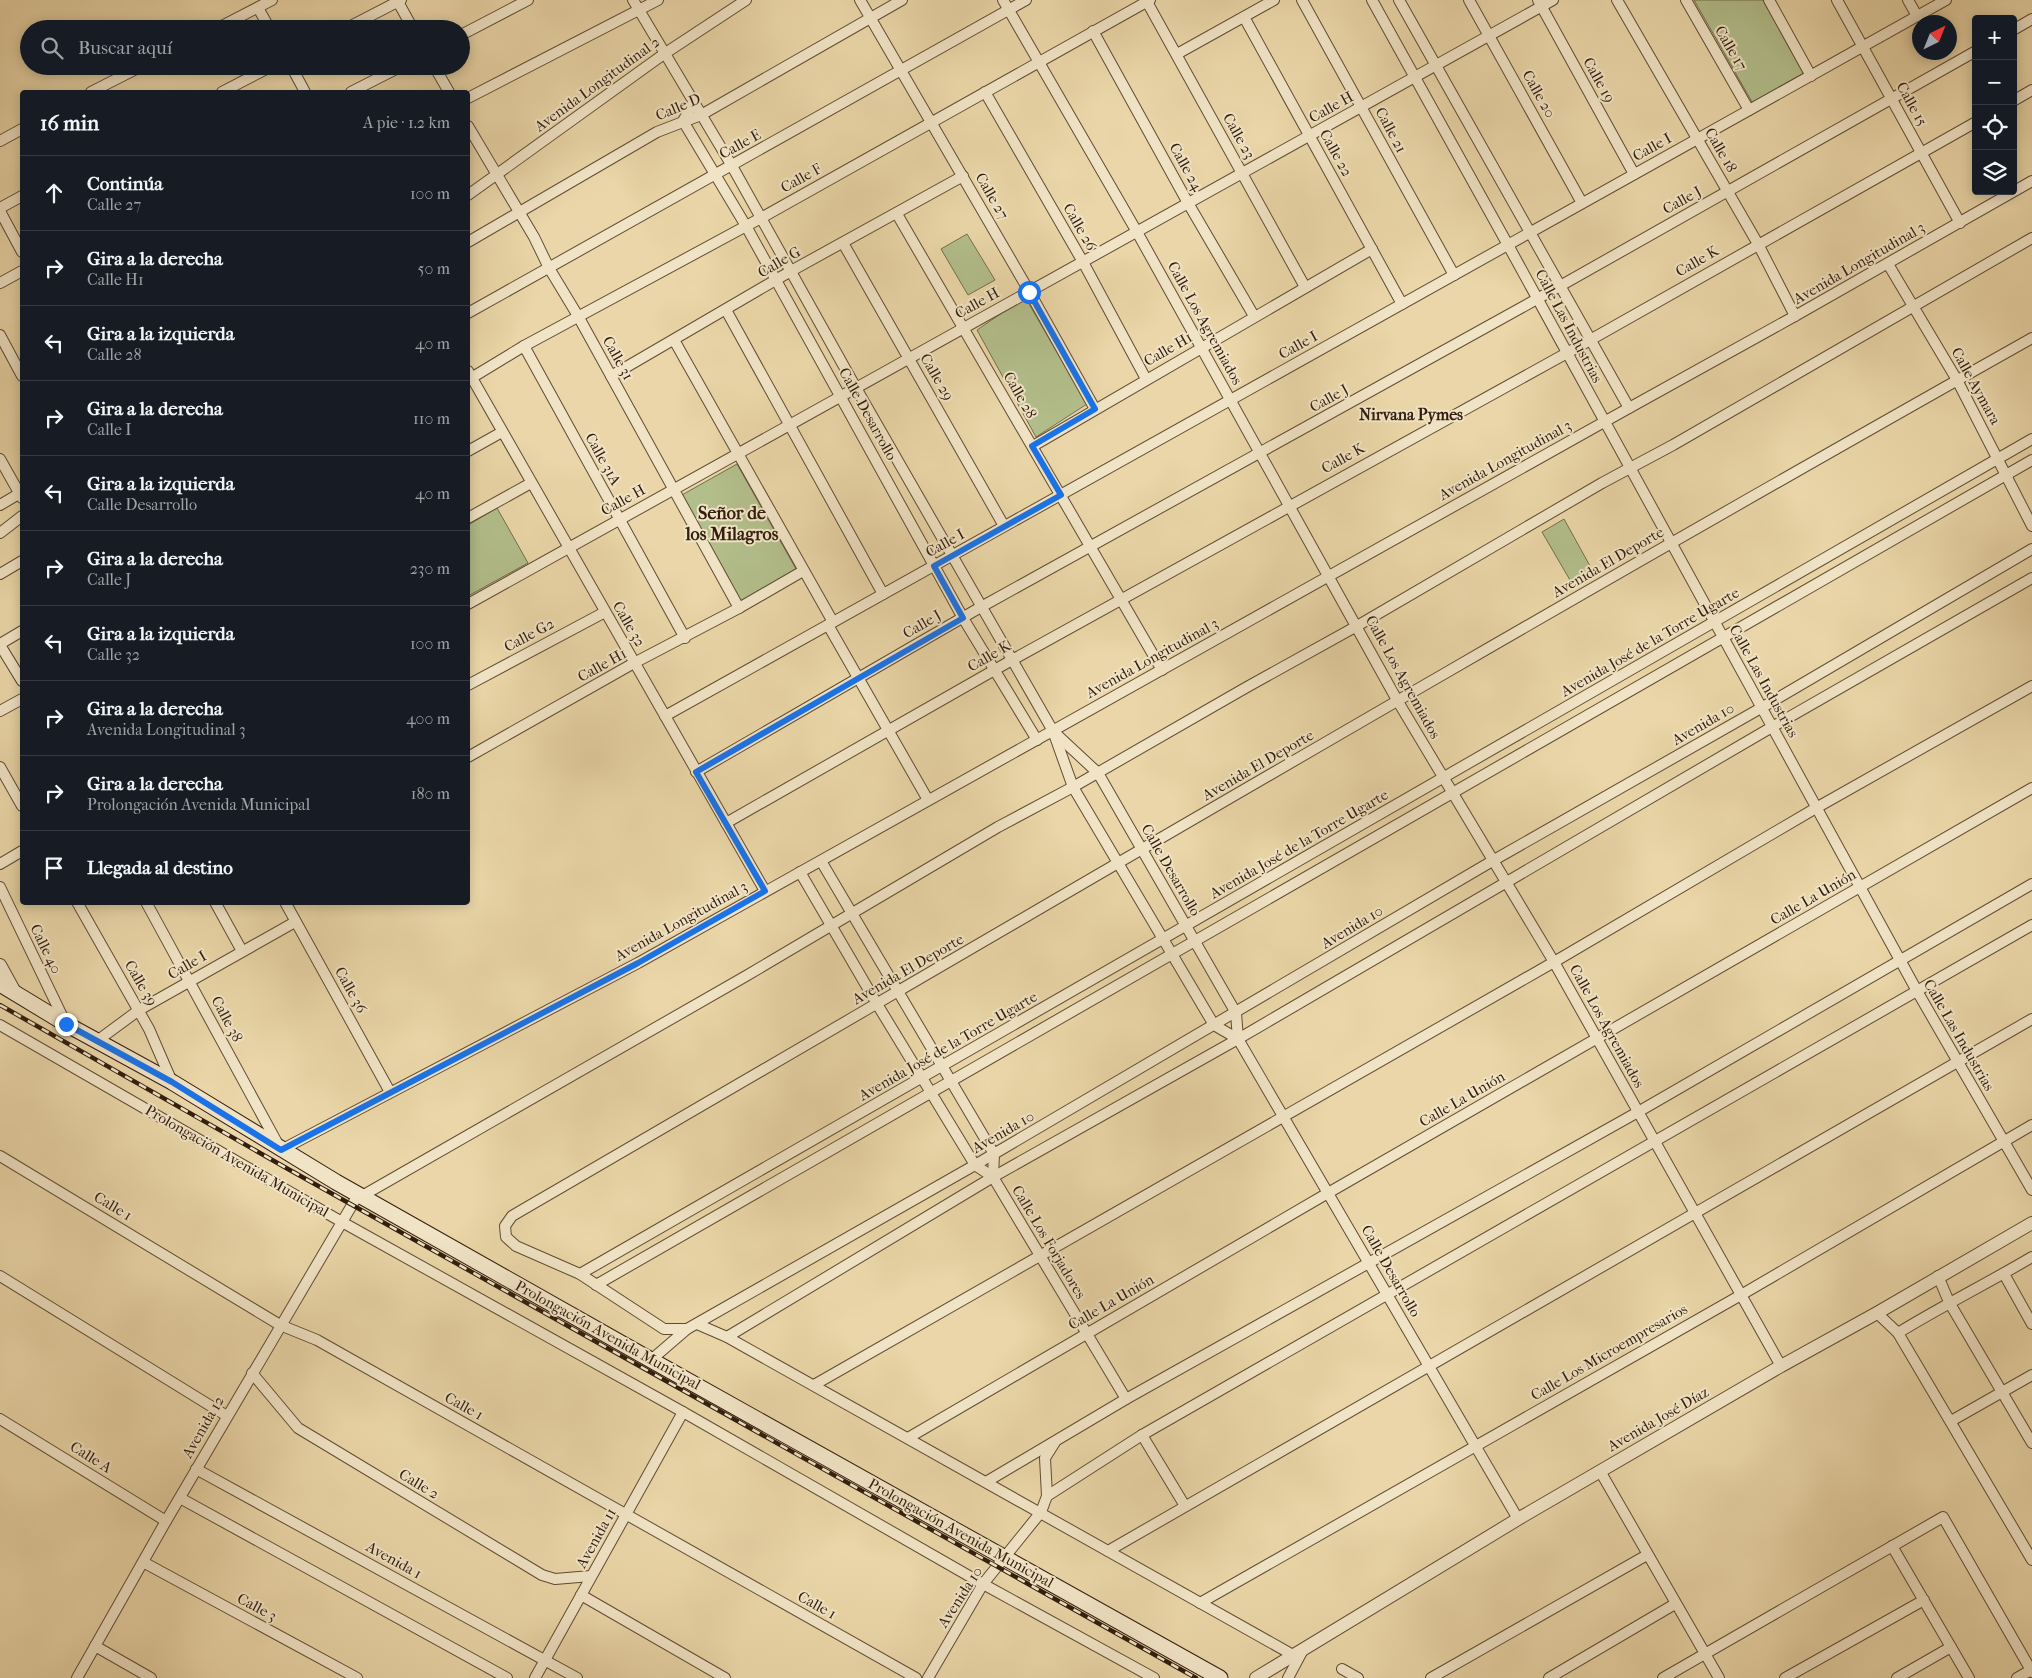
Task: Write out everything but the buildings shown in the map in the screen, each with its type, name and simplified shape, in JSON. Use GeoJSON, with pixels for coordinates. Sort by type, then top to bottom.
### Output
{"type":"FeatureCollection","features":[{"type":"Feature","properties":{"kind":"main road","name":"Prolongación Avenida Municipal"},"geometry":{"type":"LineString","coordinates":[[0,984],[66,1024],[172,1082],[281,1150],[362,1197],[1220,1678]]}},
{"type":"Feature","properties":{"kind":"street"},"geometry":{"type":"LineString","coordinates":[[234,20],[272,0]]}},
{"type":"Feature","properties":{"kind":"street"},"geometry":{"type":"LineString","coordinates":[[470,30],[528,0]]}},
{"type":"Feature","properties":{"kind":"street","name":"Calle Desarrollo"},"geometry":{"type":"LineString","coordinates":[[633,0],[732,166],[856,388],[1053,731],[1073,787],[1214,1026]]}},
{"type":"Feature","properties":{"kind":"street"},"geometry":{"type":"LineString","coordinates":[[470,97],[658,0]]}},
{"type":"Feature","properties":{"kind":"street","name":"Avenida Longitudinal 2"},"geometry":{"type":"LineString","coordinates":[[470,195],[664,54],[746,0]]}},
{"type":"Feature","properties":{"kind":"street","name":"Calle 27"},"geometry":{"type":"LineString","coordinates":[[860,0],[932,122],[1095,409]]}},
{"type":"Feature","properties":{"kind":"street","name":"Calle D"},"geometry":{"type":"LineString","coordinates":[[470,241],[648,137],[701,115],[902,0]]}},
{"type":"Feature","properties":{"kind":"street","name":"Calle Los Agremiados"},"geometry":{"type":"LineString","coordinates":[[1003,0],[1037,62],[1137,232],[1259,454],[1398,700],[1554,962],[1781,1366]]}},
{"type":"Feature","properties":{"kind":"street","name":"Calle E"},"geometry":{"type":"LineString","coordinates":[[470,312],[1026,0]]}},
{"type":"Feature","properties":{"kind":"street","name":"Calle F"},"geometry":{"type":"LineString","coordinates":[[470,376],[761,218],[1148,0]]}},
{"type":"Feature","properties":{"kind":"street","name":"Calle 23"},"geometry":{"type":"LineString","coordinates":[[1148,0],[1305,287]]}},
{"type":"Feature","properties":{"kind":"street"},"geometry":{"type":"LineString","coordinates":[[1177,54],[1274,0]]}},
{"type":"Feature","properties":{"kind":"street","name":"Calle 21"},"geometry":{"type":"LineString","coordinates":[[1302,0],[1454,275]]}},
{"type":"Feature","properties":{"kind":"street","name":"Calle Las Industrias"},"geometry":{"type":"LineString","coordinates":[[1372,0],[1917,991],[2032,1190]]}},
{"type":"Feature","properties":{"kind":"street","name":"Calle Las Industrias"},"geometry":{"type":"LineString","coordinates":[[1399,0],[1629,408]]}},
{"type":"Feature","properties":{"kind":"street","name":"Calle 20"},"geometry":{"type":"LineString","coordinates":[[1469,0],[1582,203]]}},
{"type":"Feature","properties":{"kind":"street","name":"Calle H"},"geometry":{"type":"LineString","coordinates":[[470,603],[1436,66],[1540,3],[1553,0]]}},
{"type":"Feature","properties":{"kind":"street","name":"Calle 18"},"geometry":{"type":"LineString","coordinates":[[1617,0],[1758,244],[1795,316]]}},
{"type":"Feature","properties":{"kind":"street","name":"Calle 17"},"geometry":{"type":"LineString","coordinates":[[1686,0],[1749,110]]}},
{"type":"Feature","properties":{"kind":"street"},"geometry":{"type":"LineString","coordinates":[[1769,0],[1811,76]]}},
{"type":"Feature","properties":{"kind":"street","name":"Calle 15"},"geometry":{"type":"LineString","coordinates":[[1837,0],[1960,223]]}},
{"type":"Feature","properties":{"kind":"street"},"geometry":{"type":"LineString","coordinates":[[1908,0],[1916,15]]}},
{"type":"Feature","properties":{"kind":"street","name":"Calle I"},"geometry":{"type":"LineString","coordinates":[[1919,15],[1946,0]]}},
{"type":"Feature","properties":{"kind":"street"},"geometry":{"type":"LineString","coordinates":[[362,20],[398,1],[408,20]]}},
{"type":"Feature","properties":{"kind":"street","name":"Calle 19"},"geometry":{"type":"LineString","coordinates":[[1540,3],[1634,174]]}},
{"type":"Feature","properties":{"kind":"street"},"geometry":{"type":"LineString","coordinates":[[258,8],[265,20]]}},
{"type":"Feature","properties":{"kind":"street","name":"Calle 22"},"geometry":{"type":"LineString","coordinates":[[1244,17],[1402,304]]}},
{"type":"Feature","properties":{"kind":"street","name":"Calle I"},"geometry":{"type":"LineString","coordinates":[[665,716],[1912,19]]}},
{"type":"Feature","properties":{"kind":"street"},"geometry":{"type":"LineString","coordinates":[[2017,28],[2032,19]]}},
{"type":"Feature","properties":{"kind":"street","name":"Calle 24"},"geometry":{"type":"LineString","coordinates":[[1093,32],[1188,203],[1254,316]]}},
{"type":"Feature","properties":{"kind":"street","name":"Calle J"},"geometry":{"type":"LineString","coordinates":[[696,772],[982,607],[1537,299],[1972,53]]}},
{"type":"Feature","properties":{"kind":"street"},"geometry":{"type":"LineString","coordinates":[[95,90],[124,75]]}},
{"type":"Feature","properties":{"kind":"street"},"geometry":{"type":"LineString","coordinates":[[226,90],[255,75]]}},
{"type":"Feature","properties":{"kind":"street"},"geometry":{"type":"LineString","coordinates":[[296,75],[305,90]]}},
{"type":"Feature","properties":{"kind":"street"},"geometry":{"type":"LineString","coordinates":[[355,90],[384,75]]}},
{"type":"Feature","properties":{"kind":"street"},"geometry":{"type":"LineString","coordinates":[[439,75],[448,90]]}},
{"type":"Feature","properties":{"kind":"street"},"geometry":{"type":"LineString","coordinates":[[2017,99],[2032,90]]}},
{"type":"Feature","properties":{"kind":"street","name":"Calle 26"},"geometry":{"type":"LineString","coordinates":[[985,92],[1083,262],[1146,379]]}},
{"type":"Feature","properties":{"kind":"street"},"geometry":{"type":"LineString","coordinates":[[683,121],[694,102]]}},
{"type":"Feature","properties":{"kind":"street","name":"Calle Desarrollo"},"geometry":{"type":"LineString","coordinates":[[683,121],[777,280],[963,618],[996,669],[1037,740]]}},
{"type":"Feature","properties":{"kind":"street","name":"Calle K"},"geometry":{"type":"LineString","coordinates":[[726,823],[1012,660],[1567,353],[1972,124]]}},
{"type":"Feature","properties":{"kind":"street"},"geometry":{"type":"LineString","coordinates":[[0,141],[20,130]]}},
{"type":"Feature","properties":{"kind":"street","name":"Calle 31"},"geometry":{"type":"LineString","coordinates":[[470,130],[578,316],[739,608]]}},
{"type":"Feature","properties":{"kind":"street","name":"Calle G"},"geometry":{"type":"LineString","coordinates":[[611,376],[791,272],[963,176]]}},
{"type":"Feature","properties":{"kind":"street","name":"Avenida Longitudinal 3"},"geometry":{"type":"LineString","coordinates":[[281,1150],[638,963],[1888,264],[2032,181]]}},
{"type":"Feature","properties":{"kind":"street"},"geometry":{"type":"LineString","coordinates":[[20,197],[0,210],[20,248]]}},
{"type":"Feature","properties":{"kind":"street","name":"Calle 28"},"geometry":{"type":"LineString","coordinates":[[897,214],[1162,670]]}},
{"type":"Feature","properties":{"kind":"street","name":"Avenida 12"},"geometry":{"type":"LineString","coordinates":[[77,1678],[196,1469],[355,1200],[852,914],[998,827],[1098,773],[1629,467],[1673,445],[2032,238]]}},
{"type":"Feature","properties":{"kind":"street","name":"Calle 29"},"geometry":{"type":"LineString","coordinates":[[843,243],[1004,526]]}},
{"type":"Feature","properties":{"kind":"street","name":"Calle H1"},"geometry":{"type":"LineString","coordinates":[[1032,446],[1372,249]]}},
{"type":"Feature","properties":{"kind":"street","name":"Calle Aymara"},"geometry":{"type":"LineString","coordinates":[[1888,264],[1957,380],[2032,526]]}},
{"type":"Feature","properties":{"kind":"street"},"geometry":{"type":"LineString","coordinates":[[0,283],[20,272]]}},
{"type":"Feature","properties":{"kind":"street"},"geometry":{"type":"LineString","coordinates":[[726,310],[883,594]]}},
{"type":"Feature","properties":{"kind":"street"},"geometry":{"type":"LineString","coordinates":[[0,335],[20,372]]}},
{"type":"Feature","properties":{"kind":"street","name":"Avenida El Deporte"},"geometry":{"type":"LineString","coordinates":[[580,1274],[516,1246],[506,1237],[505,1226],[512,1216],[1398,700],[2032,338]]}},
{"type":"Feature","properties":{"kind":"street"},"geometry":{"type":"LineString","coordinates":[[674,340],[803,570],[858,679],[928,800]]}},
{"type":"Feature","properties":{"kind":"street","name":"Calle 31A"},"geometry":{"type":"LineString","coordinates":[[524,346],[685,638]]}},
{"type":"Feature","properties":{"kind":"street","name":"Calle 32"},"geometry":{"type":"LineString","coordinates":[[470,379],[765,891]]}},
{"type":"Feature","properties":{"kind":"street"},"geometry":{"type":"LineString","coordinates":[[470,450],[502,432]]}},
{"type":"Feature","properties":{"kind":"street","name":"Avenida José de la Torre Ugarte"},"geometry":{"type":"LineString","coordinates":[[580,1274],[2032,439]]}},
{"type":"Feature","properties":{"kind":"street"},"geometry":{"type":"LineString","coordinates":[[0,459],[20,493]]}},
{"type":"Feature","properties":{"kind":"street"},"geometry":{"type":"LineString","coordinates":[[596,1285],[2032,460]]}},
{"type":"Feature","properties":{"kind":"street"},"geometry":{"type":"LineString","coordinates":[[470,517],[531,482]]}},
{"type":"Feature","properties":{"kind":"street"},"geometry":{"type":"LineString","coordinates":[[0,505],[20,495]]}},
{"type":"Feature","properties":{"kind":"street"},"geometry":{"type":"LineString","coordinates":[[0,533],[20,518]]}},
{"type":"Feature","properties":{"kind":"street","name":"Avenida 10"},"geometry":{"type":"LineString","coordinates":[[687,1329],[994,1154],[1494,860],[1761,708],[2032,550]]}},
{"type":"Feature","properties":{"kind":"street"},"geometry":{"type":"LineString","coordinates":[[0,574],[20,563]]}},
{"type":"Feature","properties":{"kind":"street","name":"Calle H1"},"geometry":{"type":"LineString","coordinates":[[470,756],[634,663],[685,638],[739,608],[803,570]]}},
{"type":"Feature","properties":{"kind":"street"},"geometry":{"type":"LineString","coordinates":[[727,1336],[993,1177],[1238,1039],[1772,727],[2032,578]]}},
{"type":"Feature","properties":{"kind":"street","name":"Calle G2"},"geometry":{"type":"LineString","coordinates":[[470,684],[605,612]]}},
{"type":"Feature","properties":{"kind":"street"},"geometry":{"type":"LineString","coordinates":[[20,632],[0,644],[20,678]]}},
{"type":"Feature","properties":{"kind":"street"},"geometry":{"type":"LineString","coordinates":[[814,1385],[1554,962],[1816,808],[2032,686]]}},
{"type":"Feature","properties":{"kind":"street"},"geometry":{"type":"LineString","coordinates":[[0,711],[20,700]]}},
{"type":"Feature","properties":{"kind":"street","name":"Calle Desarrollo"},"geometry":{"type":"LineString","coordinates":[[1053,731],[1098,773],[1143,849],[1236,1013],[1238,1039],[1518,1520]]}},
{"type":"Feature","properties":{"kind":"street"},"geometry":{"type":"LineString","coordinates":[[0,767],[20,802]]}},
{"type":"Feature","properties":{"kind":"street","name":"Calle La Unión"},"geometry":{"type":"LineString","coordinates":[[908,1438],[1328,1193],[2032,788]]}},
{"type":"Feature","properties":{"kind":"street"},"geometry":{"type":"LineString","coordinates":[[0,864],[20,853]]}},
{"type":"Feature","properties":{"kind":"street"},"geometry":{"type":"LineString","coordinates":[[821,860],[994,1154]]}},
{"type":"Feature","properties":{"kind":"street","name":"Calle Los Forjadores"},"geometry":{"type":"LineString","coordinates":[[800,872],[931,1094],[975,1165],[993,1177],[1126,1399]]}},
{"type":"Feature","properties":{"kind":"street"},"geometry":{"type":"LineString","coordinates":[[986,1482],[1126,1399],[1638,1112],[2032,884]]}},
{"type":"Feature","properties":{"kind":"street","name":"Calle 40"},"geometry":{"type":"LineString","coordinates":[[0,887],[66,1024]]}},
{"type":"Feature","properties":{"kind":"street","name":"Calle 39"},"geometry":{"type":"LineString","coordinates":[[79,905],[149,1028],[172,1082]]}},
{"type":"Feature","properties":{"kind":"street","name":"Calle 38"},"geometry":{"type":"LineString","coordinates":[[148,905],[281,1150]]}},
{"type":"Feature","properties":{"kind":"street"},"geometry":{"type":"LineString","coordinates":[[217,905],[242,951]]}},
{"type":"Feature","properties":{"kind":"street","name":"Calle 36"},"geometry":{"type":"LineString","coordinates":[[287,905],[390,1092]]}},
{"type":"Feature","properties":{"kind":"street","name":"Calle I"},"geometry":{"type":"LineString","coordinates":[[97,1041],[139,1010],[296,922]]}},
{"type":"Feature","properties":{"kind":"street"},"geometry":{"type":"LineString","coordinates":[[1057,1440],[1045,1458],[1047,1496],[1142,1435],[2032,925]]}},
{"type":"Feature","properties":{"kind":"street"},"geometry":{"type":"LineString","coordinates":[[0,965],[16,994]]}},
{"type":"Feature","properties":{"kind":"street"},"geometry":{"type":"LineString","coordinates":[[1108,1550],[2032,1019]]}},
{"type":"Feature","properties":{"kind":"street","name":"Prolongación Avenida Municipal"},"geometry":{"type":"LineString","coordinates":[[0,1025],[342,1222],[683,1412],[983,1584],[1154,1678]]}},
{"type":"Feature","properties":{"kind":"street"},"geometry":{"type":"LineString","coordinates":[[1214,1026],[1238,1039]]}},
{"type":"Feature","properties":{"kind":"street","name":"Calle Los Microempresarios"},"geometry":{"type":"LineString","coordinates":[[1200,1603],[1741,1295],[2032,1126]]}},
{"type":"Feature","properties":{"kind":"street","name":"Calle Los Forjadores"},"geometry":{"type":"LineString","coordinates":[[993,1177],[994,1154]]}},
{"type":"Feature","properties":{"kind":"street","name":"Calle 1"},"geometry":{"type":"LineString","coordinates":[[0,1156],[280,1326],[316,1340],[916,1678]]}},
{"type":"Feature","properties":{"kind":"street","name":"Avenida José Díaz"},"geometry":{"type":"LineString","coordinates":[[1256,1678],[1518,1520],[1781,1366],[2032,1223]]}},
{"type":"Feature","properties":{"kind":"street"},"geometry":{"type":"LineString","coordinates":[[1898,1333],[1949,1302],[2004,1274],[2032,1257]]}},
{"type":"Feature","properties":{"kind":"street"},"geometry":{"type":"LineString","coordinates":[[580,1274],[664,1329],[687,1329]]}},
{"type":"Feature","properties":{"kind":"street"},"geometry":{"type":"LineString","coordinates":[[2004,1274],[2032,1324]]}},
{"type":"Feature","properties":{"kind":"street"},"geometry":{"type":"LineString","coordinates":[[0,1276],[227,1416]]}},
{"type":"Feature","properties":{"kind":"street"},"geometry":{"type":"LineString","coordinates":[[1938,1276],[1949,1302],[2032,1443]]}},
{"type":"Feature","properties":{"kind":"street"},"geometry":{"type":"LineString","coordinates":[[1877,1313],[1898,1333],[2028,1545],[2032,1560]]}},
{"type":"Feature","properties":{"kind":"street"},"geometry":{"type":"LineString","coordinates":[[697,1324],[727,1336],[1200,1603],[1298,1652],[1288,1678]]}},
{"type":"Feature","properties":{"kind":"street"},"geometry":{"type":"LineString","coordinates":[[651,1360],[687,1329]]}},
{"type":"Feature","properties":{"kind":"street","name":"Calle 2"},"geometry":{"type":"LineString","coordinates":[[252,1373],[298,1428],[533,1570],[555,1580],[592,1576]]}},
{"type":"Feature","properties":{"kind":"street"},"geometry":{"type":"LineString","coordinates":[[1951,1421],[2032,1375]]}},
{"type":"Feature","properties":{"kind":"street","name":"Avenida 11"},"geometry":{"type":"LineString","coordinates":[[534,1678],[683,1412]]}},
{"type":"Feature","properties":{"kind":"street","name":"Calle A"},"geometry":{"type":"LineString","coordinates":[[0,1419],[166,1521]]}},
{"type":"Feature","properties":{"kind":"street"},"geometry":{"type":"LineString","coordinates":[[1142,1435],[1185,1506]]}},
{"type":"Feature","properties":{"kind":"street","name":"Avenida 1"},"geometry":{"type":"LineString","coordinates":[[196,1469],[577,1678]]}},
{"type":"Feature","properties":{"kind":"street"},"geometry":{"type":"LineString","coordinates":[[1600,1472],[1719,1678]]}},
{"type":"Feature","properties":{"kind":"street","name":"Avenida 10"},"geometry":{"type":"LineString","coordinates":[[928,1678],[983,1584],[1041,1512],[1047,1496]]}},
{"type":"Feature","properties":{"kind":"street"},"geometry":{"type":"LineString","coordinates":[[180,1498],[507,1678]]}},
{"type":"Feature","properties":{"kind":"street"},"geometry":{"type":"LineString","coordinates":[[1663,1678],[1943,1517],[2031,1671],[2017,1678]]}},
{"type":"Feature","properties":{"kind":"street"},"geometry":{"type":"LineString","coordinates":[[1892,1546],[1969,1678]]}},
{"type":"Feature","properties":{"kind":"street"},"geometry":{"type":"LineString","coordinates":[[1431,1678],[1647,1555]]}},
{"type":"Feature","properties":{"kind":"street","name":"Calle 3"},"geometry":{"type":"LineString","coordinates":[[143,1562],[357,1678]]}},
{"type":"Feature","properties":{"kind":"street"},"geometry":{"type":"LineString","coordinates":[[581,1595],[725,1678]]}},
{"type":"Feature","properties":{"kind":"street"},"geometry":{"type":"LineString","coordinates":[[1784,1678],[1924,1600]]}},
{"type":"Feature","properties":{"kind":"street"},"geometry":{"type":"LineString","coordinates":[[1549,1678],[1675,1604]]}},
{"type":"Feature","properties":{"kind":"street"},"geometry":{"type":"LineString","coordinates":[[95,1646],[151,1678]]}},
{"type":"Feature","properties":{"kind":"street"},"geometry":{"type":"LineString","coordinates":[[1898,1678],[1950,1647]]}},
{"type":"Feature","properties":{"kind":"street"},"geometry":{"type":"LineString","coordinates":[[1342,1669],[1358,1678]]}},
{"type":"Feature","properties":{"kind":"green space"},"geometry":{"type":"Polygon","coordinates":[[[1694,0],[1763,0],[1804,73],[1752,102],[1694,0]]]}},
{"type":"Feature","properties":{"kind":"green space"},"geometry":{"type":"Polygon","coordinates":[[[967,234],[995,280],[968,295],[941,249],[967,234]]]}},
{"type":"Feature","properties":{"kind":"green space"},"geometry":{"type":"Polygon","coordinates":[[[1025,297],[1087,404],[1036,437],[977,330],[1025,297]]]}},
{"type":"Feature","properties":{"kind":"green space"},"geometry":{"type":"Polygon","coordinates":[[[737,464],[796,569],[740,602],[680,496],[737,464]]]}},
{"type":"Feature","properties":{"kind":"green space"},"geometry":{"type":"Polygon","coordinates":[[[497,508],[528,563],[470,595],[470,524],[497,508]]]}},
{"type":"Feature","properties":{"kind":"green space"},"geometry":{"type":"Polygon","coordinates":[[[1564,519],[1595,575],[1574,587],[1542,532],[1564,519]]]}},
{"type":"Feature","properties":{"kind":"railway"},"geometry":{"type":"LineString","coordinates":[[0,1005],[288,1169],[1196,1678]]}},
{"type":"Feature","properties":{"kind":"district","name":"Nirvana Pymes"},"geometry":{"type":"Point","coordinates":[1411,414]}},
{"type":"Feature","properties":{"kind":"district","name":"Señor de los Milagros"},"geometry":{"type":"Point","coordinates":[732,523]}},
{"type":"Feature","properties":{"kind":"route"},"geometry":{"type":"LineString","coordinates":[[66,1024],[172,1082],[281,1150],[638,963],[765,891],[696,772],[963,618],[934,566],[1061,495],[1032,446],[1095,409],[1029,292]]}}]}
